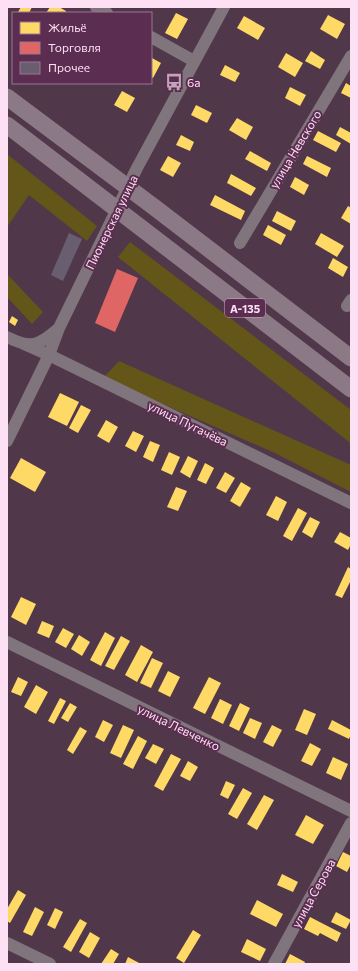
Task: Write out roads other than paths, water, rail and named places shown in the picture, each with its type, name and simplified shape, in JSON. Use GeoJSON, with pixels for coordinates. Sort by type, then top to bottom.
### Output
{"type":"FeatureCollection","features":[{"type":"Feature","properties":{"kind":"highway","name":"А-135"},"geometry":{"type":"LineString","coordinates":[[7,97],[154,207],[351,358]]}},
{"type":"Feature","properties":{"kind":"highway","name":"А-135"},"geometry":{"type":"LineString","coordinates":[[7,125],[351,389]]}},
{"type":"Feature","properties":{"kind":"street"},"geometry":{"type":"LineString","coordinates":[[96,7],[105,12]]}},
{"type":"Feature","properties":{"kind":"street","name":"Пионерская улица"},"geometry":{"type":"LineString","coordinates":[[7,441],[49,355],[59,328],[137,168],[224,7]]}},
{"type":"Feature","properties":{"kind":"street"},"geometry":{"type":"LineString","coordinates":[[152,38],[194,61]]}},
{"type":"Feature","properties":{"kind":"street","name":"улица Невского"},"geometry":{"type":"LineString","coordinates":[[240,244],[351,56]]}},
{"type":"Feature","properties":{"kind":"street"},"geometry":{"type":"LineString","coordinates":[[24,344],[31,345],[47,339],[59,328]]}},
{"type":"Feature","properties":{"kind":"street","name":"улица Пугачёва"},"geometry":{"type":"LineString","coordinates":[[7,337],[49,355],[351,504]]}},
{"type":"Feature","properties":{"kind":"street","name":"улица Левченко"},"geometry":{"type":"LineString","coordinates":[[7,642],[351,811]]}},
{"type":"Feature","properties":{"kind":"street","name":"улица Серова"},"geometry":{"type":"LineString","coordinates":[[274,964],[351,823]]}},
{"type":"Feature","properties":{"kind":"street"},"geometry":{"type":"LineString","coordinates":[[7,943],[50,964]]}},
{"type":"Feature","properties":{"kind":"place","name":"6а"},"geometry":{"type":"Point","coordinates":[174,82]}}]}
